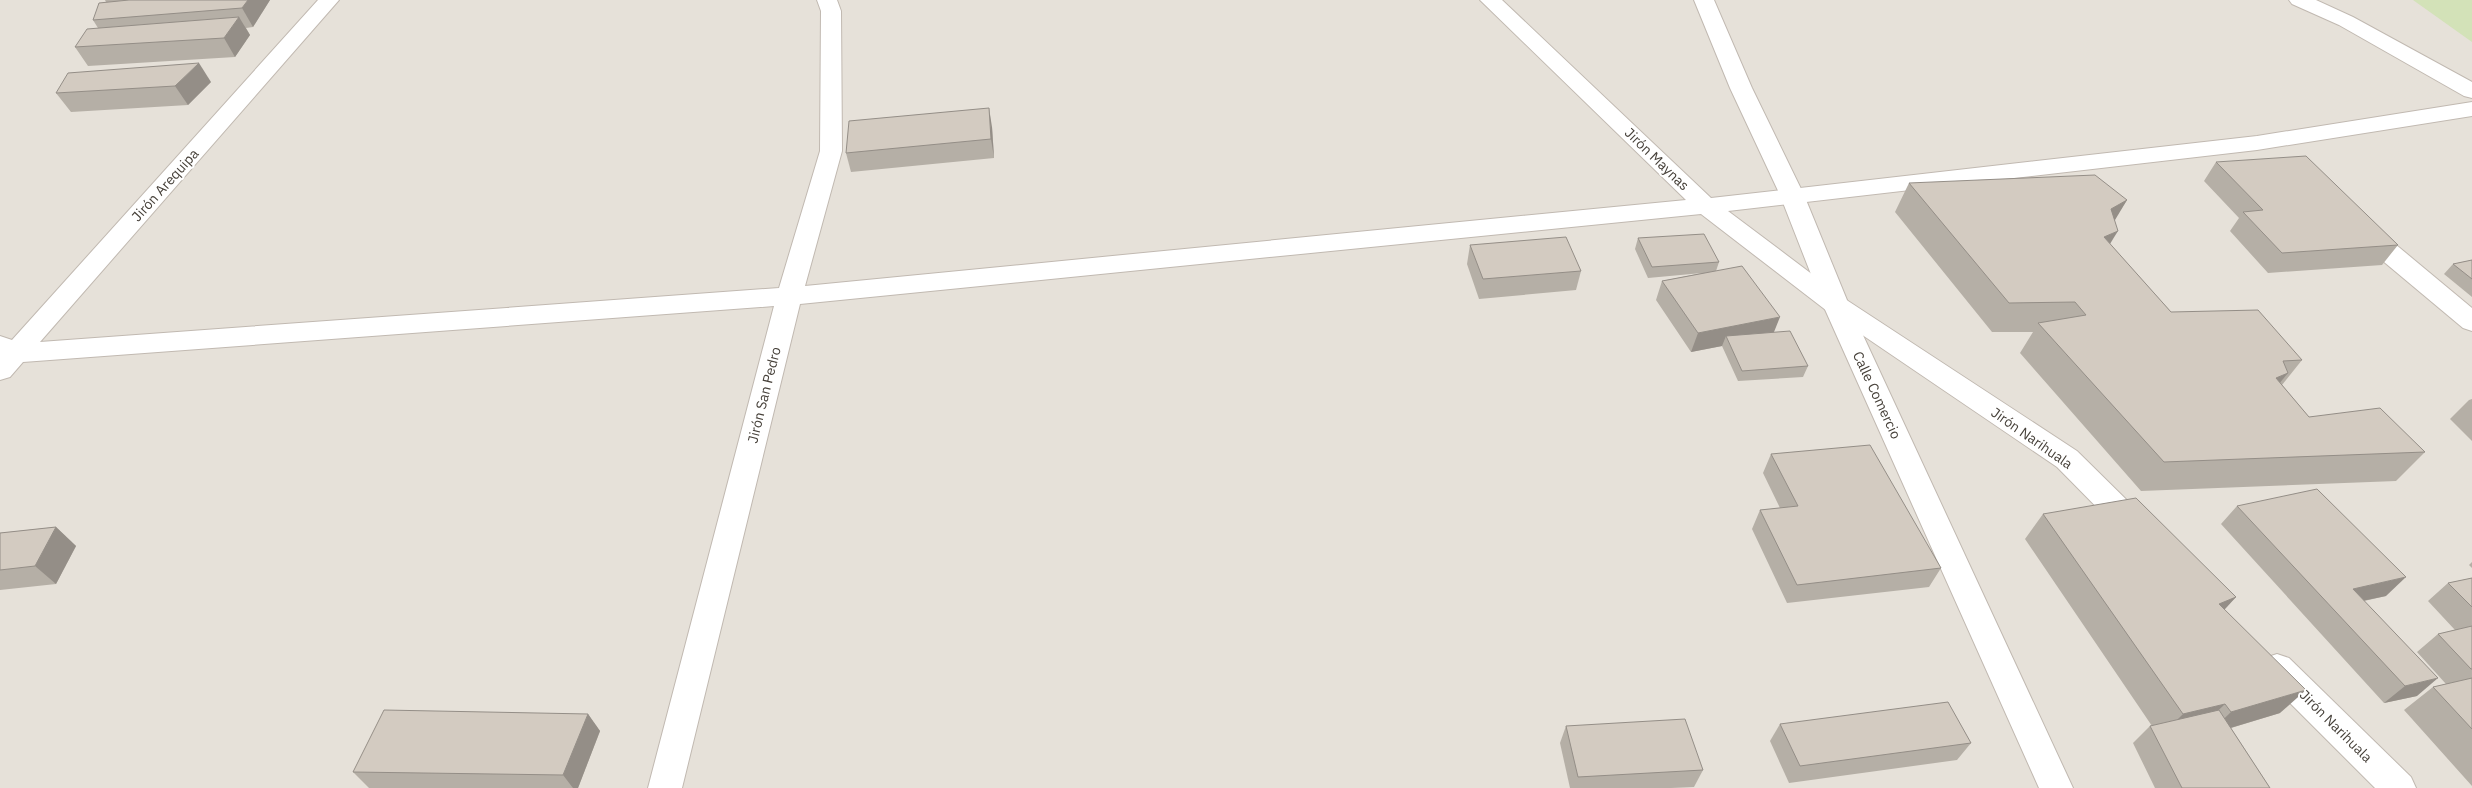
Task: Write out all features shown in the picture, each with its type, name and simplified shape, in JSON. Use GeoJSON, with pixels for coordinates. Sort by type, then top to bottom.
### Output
{"type":"FeatureCollection","features":[{"type":"Feature","properties":{"kind":"street","name":"Jirón Arequipa"},"geometry":{"type":"LineString","coordinates":[[5,356],[329,0]]}},
{"type":"Feature","properties":{"kind":"street","name":"Jirón San Pedro"},"geometry":{"type":"LineString","coordinates":[[665,788],[788,296],[831,151],[831,11],[827,0]]}},
{"type":"Feature","properties":{"kind":"street","name":"Jirón Maynas"},"geometry":{"type":"LineString","coordinates":[[1490,0],[1706,206],[1836,305]]}},
{"type":"Feature","properties":{"kind":"street","name":"Calle Comercio"},"geometry":{"type":"LineString","coordinates":[[1704,0],[1741,88],[1792,195],[1836,305],[2056,788]]}},
{"type":"Feature","properties":{"kind":"street"},"geometry":{"type":"LineString","coordinates":[[2299,0],[2346,21],[2472,91]]}},
{"type":"Feature","properties":{"kind":"street"},"geometry":{"type":"LineString","coordinates":[[5,356],[788,296],[1706,206],[2257,143],[2472,109]]}},
{"type":"Feature","properties":{"kind":"street"},"geometry":{"type":"LineString","coordinates":[[2257,143],[2280,162]]}},
{"type":"Feature","properties":{"kind":"street"},"geometry":{"type":"LineString","coordinates":[[2342,213],[2472,322]]}},
{"type":"Feature","properties":{"kind":"street","name":"Jirón Narihuala"},"geometry":{"type":"LineString","coordinates":[[1836,305],[2066,459],[2158,550]]}},
{"type":"Feature","properties":{"kind":"street","name":"Jirón Narihuala"},"geometry":{"type":"LineString","coordinates":[[2257,648],[2399,788]]}},
{"type":"Feature","properties":{"kind":"shaded area"},"geometry":{"type":"Polygon","coordinates":[[[0,0],[2472,0],[2472,788],[0,788],[0,0]]]}},
{"type":"Feature","properties":{"kind":"green space"},"geometry":{"type":"Polygon","coordinates":[[[2413,0],[2472,0],[2472,42],[2413,0]]]}},
{"type":"Feature","properties":{"kind":"building"},"geometry":{"type":"Polygon","coordinates":[[[129,0],[248,0],[242,8],[93,20],[99,3],[129,0]]]}},
{"type":"Feature","properties":{"kind":"building"},"geometry":{"type":"Polygon","coordinates":[[[239,17],[224,38],[75,47],[87,29],[239,17]]]}},
{"type":"Feature","properties":{"kind":"building"},"geometry":{"type":"Polygon","coordinates":[[[199,63],[175,86],[56,93],[68,73],[199,63]]]}},
{"type":"Feature","properties":{"kind":"building"},"geometry":{"type":"Polygon","coordinates":[[[989,108],[991,139],[846,153],[849,121],[989,108]]]}},
{"type":"Feature","properties":{"kind":"building"},"geometry":{"type":"Polygon","coordinates":[[[2306,156],[2398,245],[2282,253],[2243,212],[2263,210],[2216,162],[2306,156]]]}},
{"type":"Feature","properties":{"kind":"building"},"geometry":{"type":"Polygon","coordinates":[[[2095,175],[2127,200],[2111,209],[2118,231],[2104,237],[2171,312],[2258,310],[2302,360],[2283,361],[2288,373],[2276,378],[2309,417],[2380,408],[2425,452],[2164,462],[2038,323],[2086,315],[2075,302],[2009,303],[1909,183],[2095,175]]]}},
{"type":"Feature","properties":{"kind":"building"},"geometry":{"type":"Polygon","coordinates":[[[1704,234],[1719,262],[1652,267],[1638,238],[1704,234]]]}},
{"type":"Feature","properties":{"kind":"building"},"geometry":{"type":"Polygon","coordinates":[[[1566,237],[1581,271],[1483,279],[1470,245],[1566,237]]]}},
{"type":"Feature","properties":{"kind":"building"},"geometry":{"type":"Polygon","coordinates":[[[2472,260],[2472,279],[2453,264],[2472,260]]]}},
{"type":"Feature","properties":{"kind":"building"},"geometry":{"type":"Polygon","coordinates":[[[1742,266],[1780,317],[1698,333],[1662,281],[1742,266]]]}},
{"type":"Feature","properties":{"kind":"building"},"geometry":{"type":"Polygon","coordinates":[[[1790,331],[1808,366],[1742,371],[1726,336],[1790,331]]]}},
{"type":"Feature","properties":{"kind":"building"},"geometry":{"type":"Polygon","coordinates":[[[1870,445],[1941,568],[1797,585],[1760,510],[1798,506],[1771,454],[1870,445]]]}},
{"type":"Feature","properties":{"kind":"building"},"geometry":{"type":"Polygon","coordinates":[[[2317,489],[2406,577],[2353,589],[2438,678],[2405,686],[2237,506],[2317,489]]]}},
{"type":"Feature","properties":{"kind":"building"},"geometry":{"type":"Polygon","coordinates":[[[2136,498],[2236,597],[2219,604],[2306,690],[2231,712],[2225,704],[2183,714],[2043,514],[2136,498]]]}},
{"type":"Feature","properties":{"kind":"building"},"geometry":{"type":"Polygon","coordinates":[[[56,527],[35,566],[0,570],[0,533],[56,527]]]}},
{"type":"Feature","properties":{"kind":"building"},"geometry":{"type":"Polygon","coordinates":[[[2472,578],[2472,607],[2448,583],[2472,578]]]}},
{"type":"Feature","properties":{"kind":"building"},"geometry":{"type":"Polygon","coordinates":[[[2472,626],[2472,669],[2471,669],[2438,634],[2472,626]]]}},
{"type":"Feature","properties":{"kind":"building"},"geometry":{"type":"Polygon","coordinates":[[[2472,678],[2472,729],[2433,687],[2472,678]]]}},
{"type":"Feature","properties":{"kind":"building"},"geometry":{"type":"Polygon","coordinates":[[[1948,702],[1971,743],[1800,766],[1780,724],[1948,702]]]}},
{"type":"Feature","properties":{"kind":"building"},"geometry":{"type":"Polygon","coordinates":[[[384,710],[588,714],[563,775],[353,772],[384,710]]]}},
{"type":"Feature","properties":{"kind":"building"},"geometry":{"type":"Polygon","coordinates":[[[2219,710],[2270,788],[2182,788],[2150,726],[2219,710]]]}},
{"type":"Feature","properties":{"kind":"building"},"geometry":{"type":"Polygon","coordinates":[[[1685,719],[1703,770],[1578,777],[1566,726],[1685,719]]]}}]}
